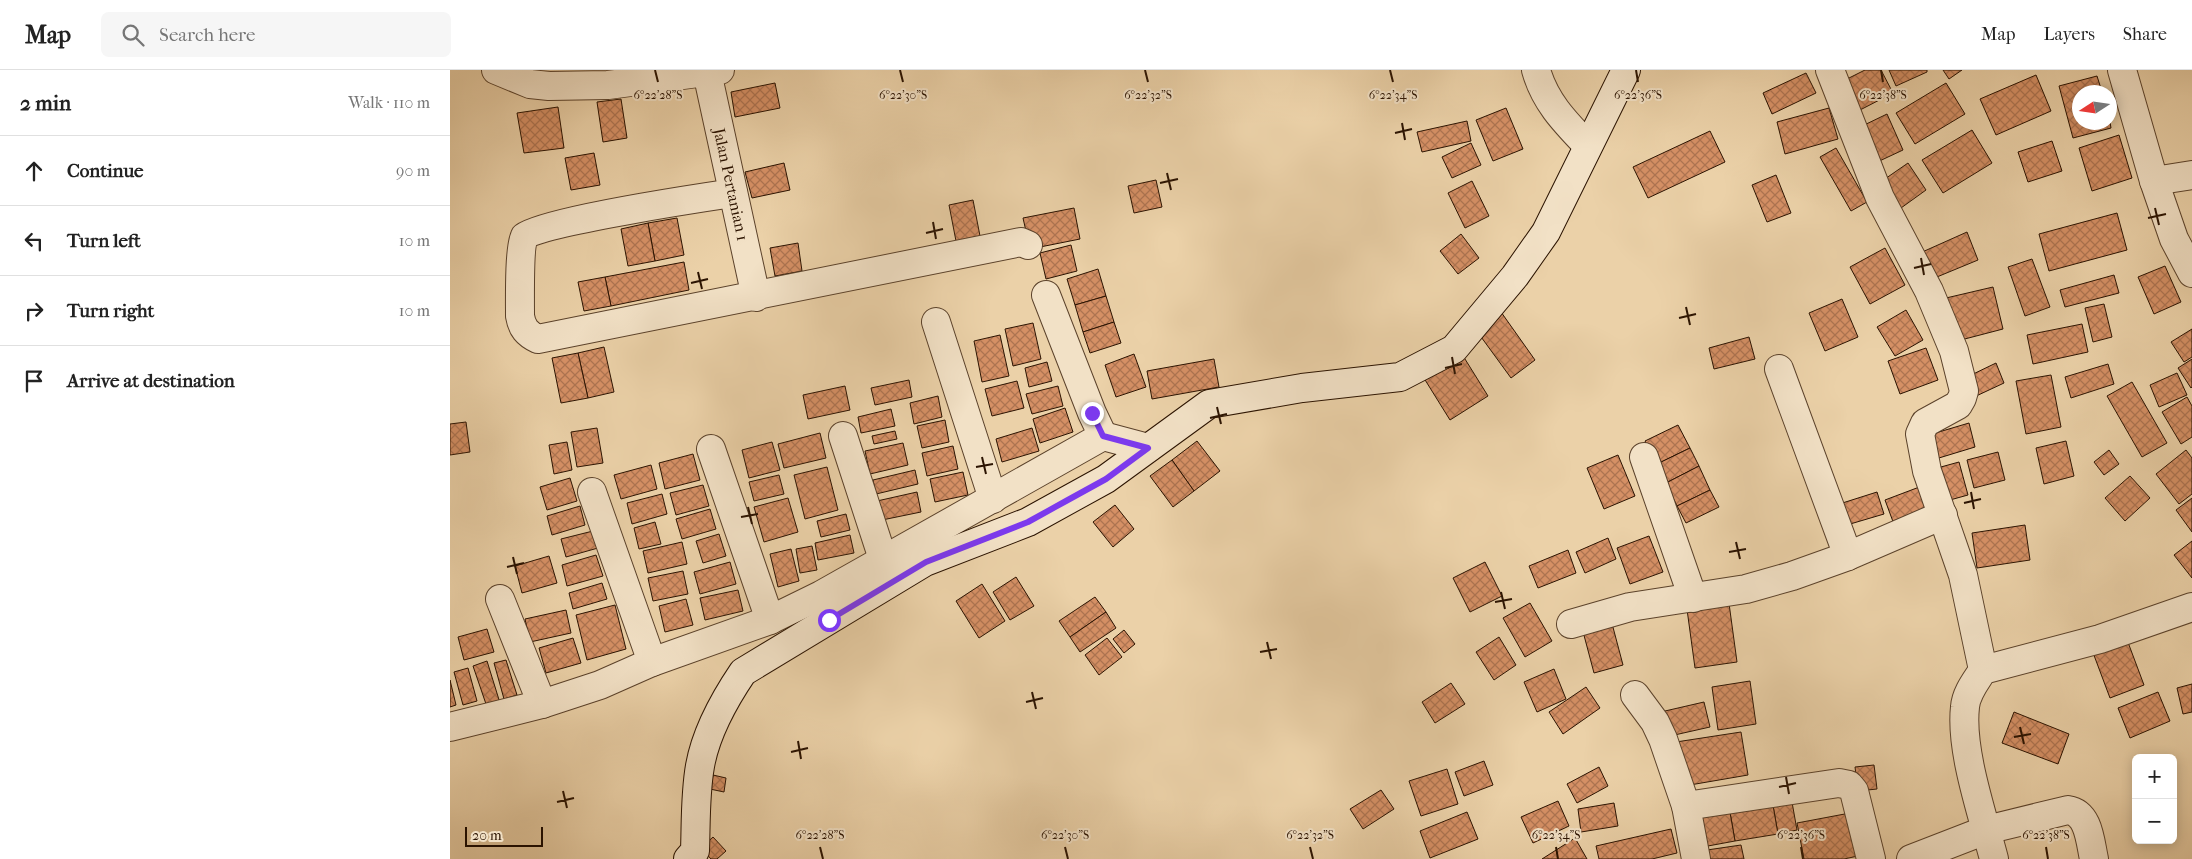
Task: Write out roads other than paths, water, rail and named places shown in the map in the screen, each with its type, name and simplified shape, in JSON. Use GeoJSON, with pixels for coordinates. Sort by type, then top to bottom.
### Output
{"type":"FeatureCollection","features":[{"type":"Feature","properties":{"kind":"street"},"geometry":{"type":"LineString","coordinates":[[496,70],[530,84],[548,86],[608,85],[714,71]]}},
{"type":"Feature","properties":{"kind":"street"},"geometry":{"type":"LineString","coordinates":[[1536,70],[1541,88],[1551,105],[1587,145]]}},
{"type":"Feature","properties":{"kind":"street"},"geometry":{"type":"LineString","coordinates":[[694,856],[700,766],[712,725],[726,697],[743,672],[926,562],[1028,522],[1106,479],[1209,404],[1302,388],[1400,377],[1454,349],[1515,276],[1546,232],[1587,145],[1626,70]]}},
{"type":"Feature","properties":{"kind":"street"},"geometry":{"type":"LineString","coordinates":[[2122,70],[2154,181],[2174,239],[2192,273]]}},
{"type":"Feature","properties":{"kind":"street","name":"Jalan Pertanian 1"},"geometry":{"type":"LineString","coordinates":[[714,71],[734,193],[756,297]]}},
{"type":"Feature","properties":{"kind":"street"},"geometry":{"type":"LineString","coordinates":[[1835,72],[1880,198],[1930,291],[1954,351],[1964,391],[1958,405],[1925,423],[1920,434],[1927,471],[1963,575],[1983,670]]}},
{"type":"Feature","properties":{"kind":"street"},"geometry":{"type":"LineString","coordinates":[[2154,181],[2192,175]]}},
{"type":"Feature","properties":{"kind":"street"},"geometry":{"type":"LineString","coordinates":[[734,193],[607,214],[530,231],[522,242],[520,316],[522,326],[528,335],[538,339],[756,297],[1021,242],[1028,245]]}},
{"type":"Feature","properties":{"kind":"street"},"geometry":{"type":"LineString","coordinates":[[1046,295],[1092,413],[1103,436]]}},
{"type":"Feature","properties":{"kind":"street"},"geometry":{"type":"LineString","coordinates":[[936,322],[993,499]]}},
{"type":"Feature","properties":{"kind":"street"},"geometry":{"type":"LineString","coordinates":[[1779,369],[1848,556]]}},
{"type":"Feature","properties":{"kind":"street"},"geometry":{"type":"LineString","coordinates":[[843,436],[883,559]]}},
{"type":"Feature","properties":{"kind":"street"},"geometry":{"type":"LineString","coordinates":[[450,727],[542,704],[600,685],[652,662],[770,620],[821,595],[1103,436],[1148,448]]}},
{"type":"Feature","properties":{"kind":"street"},"geometry":{"type":"LineString","coordinates":[[711,449],[770,620]]}},
{"type":"Feature","properties":{"kind":"street"},"geometry":{"type":"LineString","coordinates":[[1644,458],[1693,598]]}},
{"type":"Feature","properties":{"kind":"street"},"geometry":{"type":"LineString","coordinates":[[592,492],[652,662]]}},
{"type":"Feature","properties":{"kind":"street"},"geometry":{"type":"LineString","coordinates":[[1571,624],[1630,607],[1746,589],[1792,576],[1848,556],[1943,515]]}},
{"type":"Feature","properties":{"kind":"street"},"geometry":{"type":"LineString","coordinates":[[500,599],[542,704]]}},
{"type":"Feature","properties":{"kind":"street"},"geometry":{"type":"LineString","coordinates":[[1994,859],[1975,790],[1965,730],[1965,706],[1970,690],[1983,670],[2100,640],[2192,607]]}},
{"type":"Feature","properties":{"kind":"street"},"geometry":{"type":"LineString","coordinates":[[1634,695],[1655,722],[1686,806],[1696,859]]}},
{"type":"Feature","properties":{"kind":"street"},"geometry":{"type":"LineString","coordinates":[[1686,806],[1839,783],[1849,785],[1854,791],[1871,859]]}},
{"type":"Feature","properties":{"kind":"street"},"geometry":{"type":"LineString","coordinates":[[1911,859],[1986,830],[2068,810],[2077,811],[2084,818],[2094,859]]}}]}
